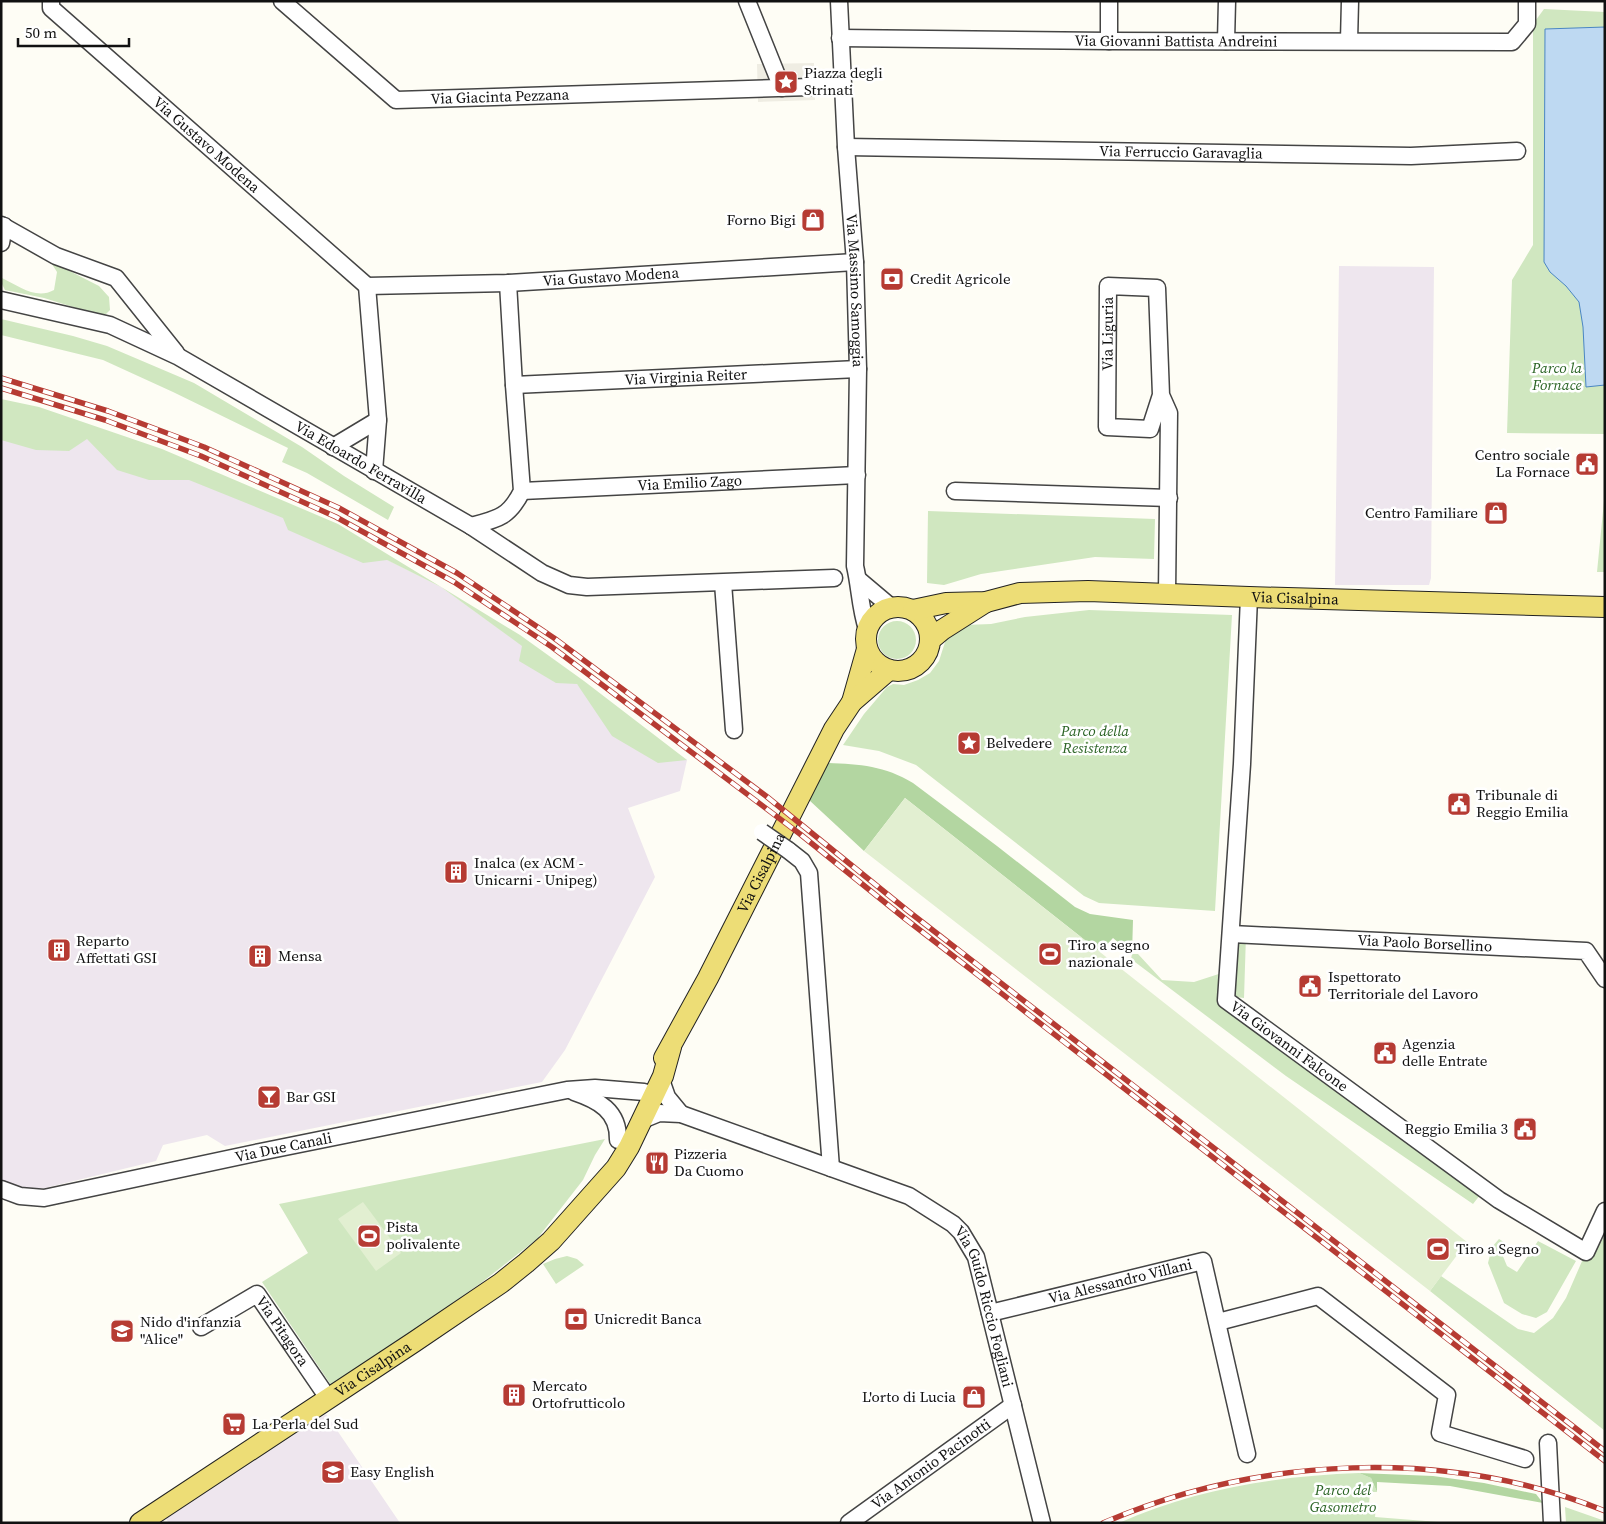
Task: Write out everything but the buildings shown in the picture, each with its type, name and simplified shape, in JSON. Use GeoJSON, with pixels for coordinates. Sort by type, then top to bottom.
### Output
{"type":"FeatureCollection","features":[{"type":"Feature","properties":{"kind":"main road","name":"Via Cisalpina"},"geometry":{"type":"LineString","coordinates":[[891,607],[913,610],[946,603],[986,602],[1020,593],[1088,591],[1604,607]]}},
{"type":"Feature","properties":{"kind":"main road","name":"Via Cisalpina"},"geometry":{"type":"LineString","coordinates":[[588,1198],[604,1161],[671,1047],[771,857],[834,730],[852,702],[889,670],[898,671],[916,665],[923,658],[930,640],[942,630],[986,602]]}},
{"type":"Feature","properties":{"kind":"main road"},"geometry":{"type":"LineString","coordinates":[[867,629],[876,614],[891,607]]}},
{"type":"Feature","properties":{"kind":"main road"},"geometry":{"type":"LineString","coordinates":[[913,610],[926,623],[930,640]]}},
{"type":"Feature","properties":{"kind":"main road","name":"Via Cisalpina"},"geometry":{"type":"LineString","coordinates":[[852,702],[867,649],[865,639],[867,629]]}},
{"type":"Feature","properties":{"kind":"main road"},"geometry":{"type":"LineString","coordinates":[[867,649],[879,665],[889,670]]}},
{"type":"Feature","properties":{"kind":"main road","name":"Via Cisalpina"},"geometry":{"type":"LineString","coordinates":[[140,1523],[501,1283],[551,1241],[616,1168],[629,1147],[661,1080],[671,1047]]}},
{"type":"Feature","properties":{"kind":"street","name":"Via Gustavo Modena"},"geometry":{"type":"LineString","coordinates":[[51,1],[51,8],[367,286],[508,283],[855,262]]}},
{"type":"Feature","properties":{"kind":"street","name":"Via Giacinta Pezzana"},"geometry":{"type":"LineString","coordinates":[[282,1],[396,100],[782,88]]}},
{"type":"Feature","properties":{"kind":"street"},"geometry":{"type":"LineString","coordinates":[[747,1],[782,88],[842,86]]}},
{"type":"Feature","properties":{"kind":"street","name":"Via Massimo Samoggia"},"geometry":{"type":"LineString","coordinates":[[839,1],[842,86],[855,262],[858,369],[855,566],[859,580],[858,592],[862,616],[867,629]]}},
{"type":"Feature","properties":{"kind":"street"},"geometry":{"type":"LineString","coordinates":[[1109,1],[1109,41]]}},
{"type":"Feature","properties":{"kind":"street"},"geometry":{"type":"LineString","coordinates":[[1226,41],[1227,1]]}},
{"type":"Feature","properties":{"kind":"street"},"geometry":{"type":"LineString","coordinates":[[1349,42],[1350,1]]}},
{"type":"Feature","properties":{"kind":"street","name":"Via Giovanni Battista Andreini"},"geometry":{"type":"LineString","coordinates":[[840,38],[1512,42],[1527,24],[1527,1]]}},
{"type":"Feature","properties":{"kind":"street","name":"Via Ferruccio Garavaglia"},"geometry":{"type":"LineString","coordinates":[[846,147],[1411,156],[1517,151]]}},
{"type":"Feature","properties":{"kind":"street"},"geometry":{"type":"LineString","coordinates":[[1,243],[3,225],[56,256],[116,278],[179,357]]}},
{"type":"Feature","properties":{"kind":"street"},"geometry":{"type":"LineString","coordinates":[[471,526],[494,520],[504,514],[515,505],[522,491],[508,283]]}},
{"type":"Feature","properties":{"kind":"street"},"geometry":{"type":"LineString","coordinates":[[367,286],[378,420],[374,471]]}},
{"type":"Feature","properties":{"kind":"street","name":"Via Liguria"},"geometry":{"type":"LineString","coordinates":[[1162,395],[1150,429],[1107,427],[1108,286],[1157,288],[1162,395],[1169,413],[1167,594]]}},
{"type":"Feature","properties":{"kind":"street","name":"Via Edoardo Ferravilla"},"geometry":{"type":"LineString","coordinates":[[1,300],[110,325],[179,357],[471,526],[542,574],[569,585],[587,588],[834,578]]}},
{"type":"Feature","properties":{"kind":"street","name":"Via Virginia Reiter"},"geometry":{"type":"LineString","coordinates":[[514,385],[858,369]]}},
{"type":"Feature","properties":{"kind":"street"},"geometry":{"type":"LineString","coordinates":[[333,447],[378,420]]}},
{"type":"Feature","properties":{"kind":"street","name":"Via Emilio Zago"},"geometry":{"type":"LineString","coordinates":[[522,491],[856,475]]}},
{"type":"Feature","properties":{"kind":"street"},"geometry":{"type":"LineString","coordinates":[[955,491],[1169,498]]}},
{"type":"Feature","properties":{"kind":"street"},"geometry":{"type":"LineString","coordinates":[[859,580],[891,607]]}},
{"type":"Feature","properties":{"kind":"street"},"geometry":{"type":"LineString","coordinates":[[724,583],[734,730]]}},
{"type":"Feature","properties":{"kind":"street","name":"Via Giovanni Falcone"},"geometry":{"type":"LineString","coordinates":[[1249,597],[1242,764],[1226,1000],[1499,1200],[1586,1252],[1605,1211]]}},
{"type":"Feature","properties":{"kind":"street"},"geometry":{"type":"LineString","coordinates":[[762,832],[802,861],[809,873],[831,1168]]}},
{"type":"Feature","properties":{"kind":"street","name":"Via Paolo Borsellino"},"geometry":{"type":"LineString","coordinates":[[1231,934],[1586,952],[1605,979]]}},
{"type":"Feature","properties":{"kind":"street"},"geometry":{"type":"LineString","coordinates":[[661,1080],[667,1097],[681,1114]]}},
{"type":"Feature","properties":{"kind":"street","name":"Via Due Canali"},"geometry":{"type":"LineString","coordinates":[[1,1189],[20,1196],[44,1198],[567,1090],[595,1088],[644,1092]]}},
{"type":"Feature","properties":{"kind":"street","name":"Via Due Canali"},"geometry":{"type":"LineString","coordinates":[[567,1090],[592,1098],[603,1106],[614,1119],[618,1128],[618,1140]]}},
{"type":"Feature","properties":{"kind":"street","name":"Via Guido Riccio Fogliani"},"geometry":{"type":"LineString","coordinates":[[642,1120],[660,1113],[681,1114],[909,1196],[953,1224],[961,1232],[976,1257],[1042,1523]]}},
{"type":"Feature","properties":{"kind":"street","name":"Via Alessandro Villani"},"geometry":{"type":"LineString","coordinates":[[990,1313],[1203,1261],[1247,1454]]}},
{"type":"Feature","properties":{"kind":"street","name":"Via Pitagora"},"geometry":{"type":"LineString","coordinates":[[201,1327],[258,1294],[328,1398]]}},
{"type":"Feature","properties":{"kind":"street"},"geometry":{"type":"LineString","coordinates":[[1218,1322],[1318,1296],[1447,1395],[1440,1433],[1525,1459]]}},
{"type":"Feature","properties":{"kind":"street","name":"Via Antonio Pacinotti"},"geometry":{"type":"LineString","coordinates":[[849,1523],[1014,1406]]}},
{"type":"Feature","properties":{"kind":"street"},"geometry":{"type":"LineString","coordinates":[[1548,1443],[1552,1523]]}},
{"type":"Feature","properties":{"kind":"shaded area","name":"Piazza degli Strinati"},"geometry":{"type":"Polygon","coordinates":[[[814,63],[815,100],[758,102],[757,64],[814,63]]]}},
{"type":"Feature","properties":{"kind":"shaded area"},"geometry":{"type":"Polygon","coordinates":[[[1339,266],[1434,267],[1431,578],[1429,585],[1335,585],[1339,266]]]}},
{"type":"Feature","properties":{"kind":"shaded area"},"geometry":{"type":"Polygon","coordinates":[[[1,406],[296,514],[441,587],[687,760],[680,791],[628,808],[655,877],[565,1050],[542,1082],[225,1146],[207,1135],[163,1145],[156,1161],[45,1188],[4,1191],[1,1189],[1,406]]]}},
{"type":"Feature","properties":{"kind":"shaded area"},"geometry":{"type":"Polygon","coordinates":[[[326,1414],[400,1523],[169,1523],[166,1519],[326,1414]]]}},
{"type":"Feature","properties":{"kind":"green space","name":"Parco la Fornace"},"geometry":{"type":"Polygon","coordinates":[[[1544,9],[1605,12],[1605,434],[1507,433],[1512,280],[1533,245],[1533,24],[1544,9]]]}},
{"type":"Feature","properties":{"kind":"green space"},"geometry":{"type":"Polygon","coordinates":[[[50,261],[99,286],[109,297],[110,310],[106,314],[99,315],[44,298],[5,290],[2,278],[34,293],[47,293],[54,290],[57,272],[50,261]]]}},
{"type":"Feature","properties":{"kind":"green space"},"geometry":{"type":"Polygon","coordinates":[[[1,319],[107,346],[194,383],[302,447],[394,507],[388,520],[307,473],[282,462],[288,448],[103,360],[1,335],[1,319]]]}},
{"type":"Feature","properties":{"kind":"green space"},"geometry":{"type":"Polygon","coordinates":[[[1,399],[39,407],[162,449],[338,524],[520,635],[584,681],[687,760],[658,763],[612,736],[577,684],[556,683],[519,661],[522,646],[441,587],[387,560],[363,563],[288,530],[283,518],[189,480],[149,480],[117,470],[87,439],[69,451],[36,450],[1,440],[1,399]]]}},
{"type":"Feature","properties":{"kind":"green space"},"geometry":{"type":"Polygon","coordinates":[[[1605,494],[1605,572],[1597,572],[1604,501],[1605,494]]]}},
{"type":"Feature","properties":{"kind":"green space"},"geometry":{"type":"Polygon","coordinates":[[[928,511],[1155,519],[1154,559],[1095,557],[981,574],[944,585],[927,583],[928,511]]]}},
{"type":"Feature","properties":{"kind":"green space","name":"Parco della Resistenza"},"geometry":{"type":"Polygon","coordinates":[[[1089,610],[1232,615],[1215,911],[1099,903],[1084,896],[916,765],[879,751],[843,745],[864,714],[887,687],[893,684],[904,685],[930,673],[939,661],[946,639],[965,625],[991,624],[1025,617],[1089,610]]]}},
{"type":"Feature","properties":{"kind":"green space"},"geometry":{"type":"Polygon","coordinates":[[[897,621],[911,626],[916,640],[911,654],[897,659],[883,654],[878,640],[883,626],[897,621]]]}},
{"type":"Feature","properties":{"kind":"green space"},"geometry":{"type":"Polygon","coordinates":[[[828,763],[872,767],[903,777],[997,846],[1075,907],[1090,914],[1133,920],[1132,954],[1113,938],[1100,952],[905,798],[864,851],[809,800],[828,763]]]}},
{"type":"Feature","properties":{"kind":"green space","name":"Tiro a segno nazionale"},"geometry":{"type":"Polygon","coordinates":[[[905,798],[1467,1242],[1430,1291],[864,851],[905,798]]]}},
{"type":"Feature","properties":{"kind":"green space"},"geometry":{"type":"Polygon","coordinates":[[[1232,914],[1246,935],[1244,998],[1226,996],[1484,1190],[1473,1204],[1286,1076],[1131,959],[1132,954],[1138,954],[1162,980],[1194,982],[1228,971],[1232,914]]]}},
{"type":"Feature","properties":{"kind":"green space"},"geometry":{"type":"Polygon","coordinates":[[[605,1139],[583,1180],[537,1239],[481,1283],[331,1385],[262,1282],[308,1253],[279,1204],[605,1139]]]}},
{"type":"Feature","properties":{"kind":"green space","name":"Pista polivalente"},"geometry":{"type":"Polygon","coordinates":[[[363,1202],[401,1253],[376,1271],[338,1219],[363,1202]]]}},
{"type":"Feature","properties":{"kind":"green space"},"geometry":{"type":"Polygon","coordinates":[[[1605,1235],[1605,1431],[1430,1291],[1441,1276],[1518,1329],[1534,1333],[1553,1318],[1566,1298],[1586,1252],[1593,1256],[1605,1235]]]}},
{"type":"Feature","properties":{"kind":"green space"},"geometry":{"type":"Polygon","coordinates":[[[1499,1239],[1507,1244],[1502,1254],[1507,1266],[1517,1272],[1538,1241],[1576,1261],[1547,1312],[1536,1318],[1522,1314],[1504,1303],[1488,1263],[1492,1247],[1499,1239]]]}},
{"type":"Feature","properties":{"kind":"green space"},"geometry":{"type":"Polygon","coordinates":[[[567,1256],[577,1259],[584,1265],[556,1284],[543,1264],[567,1256]]]}},
{"type":"Feature","properties":{"kind":"green space","name":"Parco del Gasometro"},"geometry":{"type":"Polygon","coordinates":[[[1359,1473],[1371,1478],[1377,1492],[1370,1492],[1369,1505],[1376,1506],[1375,1517],[1451,1523],[1119,1523],[1177,1501],[1236,1486],[1297,1477],[1359,1473]]]}},
{"type":"Feature","properties":{"kind":"green space"},"geometry":{"type":"Polygon","coordinates":[[[1359,1473],[1433,1476],[1484,1483],[1536,1494],[1543,1503],[1450,1486],[1377,1482],[1377,1492],[1371,1478],[1359,1473]]]}},
{"type":"Feature","properties":{"kind":"green space"},"geometry":{"type":"Polygon","coordinates":[[[1565,1507],[1605,1521],[1605,1523],[1566,1523],[1565,1507]]]}},
{"type":"Feature","properties":{"kind":"water"},"geometry":{"type":"Polygon","coordinates":[[[1605,27],[1605,385],[1586,387],[1583,327],[1579,302],[1566,286],[1550,272],[1544,262],[1545,29],[1605,27]]]}},
{"type":"Feature","properties":{"kind":"railway"},"geometry":{"type":"LineString","coordinates":[[1,378],[108,411],[204,447],[339,508],[457,573],[554,638],[766,796],[908,911],[1605,1451]]}},
{"type":"Feature","properties":{"kind":"railway"},"geometry":{"type":"LineString","coordinates":[[1,388],[105,420],[201,456],[336,517],[454,582],[552,647],[800,834],[903,917],[1605,1461]]}},
{"type":"Feature","properties":{"kind":"railway"},"geometry":{"type":"LineString","coordinates":[[1103,1523],[1162,1501],[1224,1484],[1288,1473],[1353,1468],[1418,1469],[1482,1476],[1545,1490],[1605,1511]]}},
{"type":"Feature","properties":{"kind":"place","name":"Piazza degli Strinati"},"geometry":{"type":"Point","coordinates":[786,82]}},
{"type":"Feature","properties":{"kind":"place","name":"Forno Bigi"},"geometry":{"type":"Point","coordinates":[813,220]}},
{"type":"Feature","properties":{"kind":"place","name":"Credit Agricole"},"geometry":{"type":"Point","coordinates":[892,279]}},
{"type":"Feature","properties":{"kind":"place","name":"Centro sociale La Fornace"},"geometry":{"type":"Point","coordinates":[1587,464]}},
{"type":"Feature","properties":{"kind":"place","name":"Centro Familiare"},"geometry":{"type":"Point","coordinates":[1496,513]}},
{"type":"Feature","properties":{"kind":"place","name":"Belvedere"},"geometry":{"type":"Point","coordinates":[969,743]}},
{"type":"Feature","properties":{"kind":"place","name":"Tribunale di Reggio Emilia"},"geometry":{"type":"Point","coordinates":[1459,804]}},
{"type":"Feature","properties":{"kind":"place","name":"Inalca (ex ACM - Unicarni - Unipeg)"},"geometry":{"type":"Point","coordinates":[456,872]}},
{"type":"Feature","properties":{"kind":"place","name":"Reparto Affettati GSI"},"geometry":{"type":"Point","coordinates":[59,950]}},
{"type":"Feature","properties":{"kind":"place","name":"Tiro a segno nazionale"},"geometry":{"type":"Point","coordinates":[1050,954]}},
{"type":"Feature","properties":{"kind":"place","name":"Mensa"},"geometry":{"type":"Point","coordinates":[260,956]}},
{"type":"Feature","properties":{"kind":"place","name":"Ispettorato Territoriale del Lavoro"},"geometry":{"type":"Point","coordinates":[1310,986]}},
{"type":"Feature","properties":{"kind":"place","name":"Agenzia delle Entrate"},"geometry":{"type":"Point","coordinates":[1385,1053]}},
{"type":"Feature","properties":{"kind":"place","name":"Bar GSI"},"geometry":{"type":"Point","coordinates":[269,1097]}},
{"type":"Feature","properties":{"kind":"place","name":"Reggio Emilia 3"},"geometry":{"type":"Point","coordinates":[1525,1129]}},
{"type":"Feature","properties":{"kind":"place","name":"Pizzeria Da Cuomo"},"geometry":{"type":"Point","coordinates":[657,1163]}},
{"type":"Feature","properties":{"kind":"place","name":"Pista polivalente"},"geometry":{"type":"Point","coordinates":[369,1236]}},
{"type":"Feature","properties":{"kind":"place","name":"Tiro a Segno"},"geometry":{"type":"Point","coordinates":[1438,1249]}},
{"type":"Feature","properties":{"kind":"place","name":"Unicredit Banca"},"geometry":{"type":"Point","coordinates":[576,1319]}},
{"type":"Feature","properties":{"kind":"place","name":"Nido d'infanzia \"Alice\""},"geometry":{"type":"Point","coordinates":[122,1331]}},
{"type":"Feature","properties":{"kind":"place","name":"Mercato Ortofrutticolo"},"geometry":{"type":"Point","coordinates":[514,1395]}},
{"type":"Feature","properties":{"kind":"place","name":"L'orto di Lucia"},"geometry":{"type":"Point","coordinates":[974,1397]}},
{"type":"Feature","properties":{"kind":"place","name":"La Perla del Sud"},"geometry":{"type":"Point","coordinates":[234,1424]}},
{"type":"Feature","properties":{"kind":"place","name":"Easy English"},"geometry":{"type":"Point","coordinates":[333,1472]}}]}
